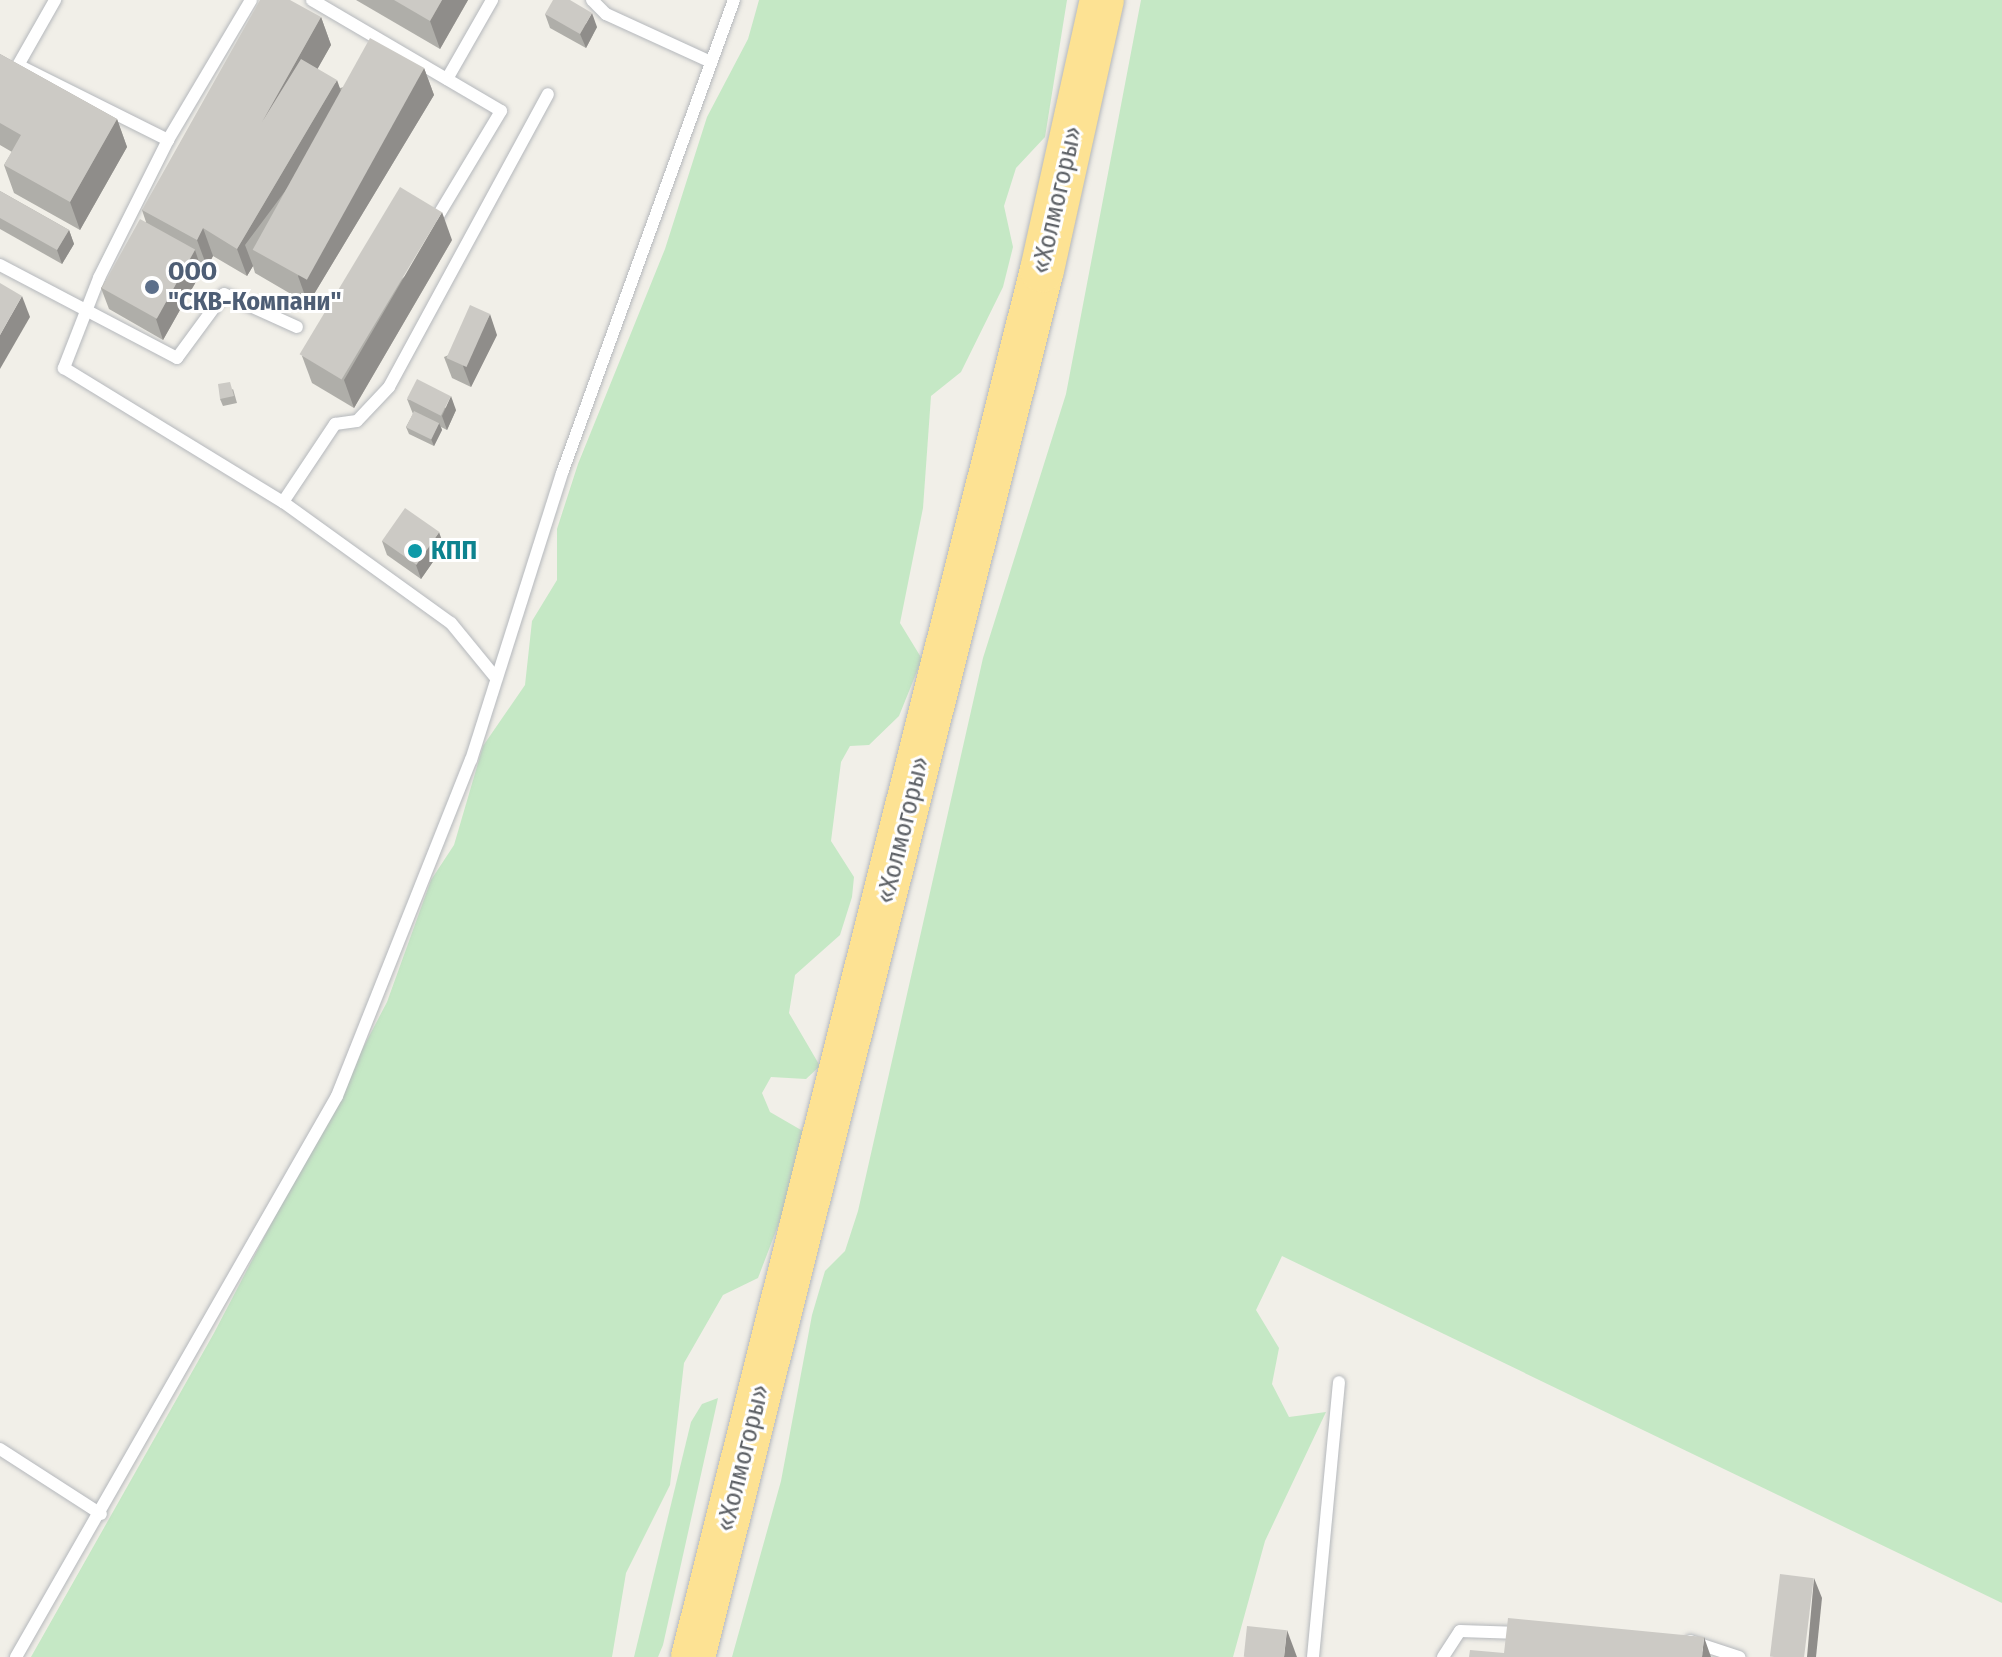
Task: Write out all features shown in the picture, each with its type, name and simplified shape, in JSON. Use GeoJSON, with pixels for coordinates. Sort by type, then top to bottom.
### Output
{"type":"FeatureCollection","features":[{"type":"Feature","properties":{"kind":"highway","name":"«Холмогоры»"},"geometry":{"type":"LineString","coordinates":[[693,1657],[1042,270],[1102,0]]}},
{"type":"Feature","properties":{"kind":"lane"},"geometry":{"type":"LineString","coordinates":[[0,97],[55,0]]}},
{"type":"Feature","properties":{"kind":"lane"},"geometry":{"type":"LineString","coordinates":[[251,0],[168,140],[88,306],[64,368],[283,502],[451,623],[496,678]]}},
{"type":"Feature","properties":{"kind":"lane"},"geometry":{"type":"LineString","coordinates":[[312,0],[501,111],[438,216]]}},
{"type":"Feature","properties":{"kind":"lane"},"geometry":{"type":"LineString","coordinates":[[447,79],[492,0]]}},
{"type":"Feature","properties":{"kind":"lane"},"geometry":{"type":"LineString","coordinates":[[592,0],[606,14],[711,62]]}},
{"type":"Feature","properties":{"kind":"lane"},"geometry":{"type":"LineString","coordinates":[[16,1657],[101,1514],[337,1096],[406,936],[496,678],[562,473],[734,0]]}},
{"type":"Feature","properties":{"kind":"lane"},"geometry":{"type":"LineString","coordinates":[[18,65],[168,140]]}},
{"type":"Feature","properties":{"kind":"lane"},"geometry":{"type":"LineString","coordinates":[[283,502],[335,424],[357,421],[389,387],[548,94]]}},
{"type":"Feature","properties":{"kind":"lane"},"geometry":{"type":"LineString","coordinates":[[0,265],[54,297],[88,306],[177,358],[224,294],[297,327]]}},
{"type":"Feature","properties":{"kind":"lane"},"geometry":{"type":"LineString","coordinates":[[1313,1657],[1339,1382]]}},
{"type":"Feature","properties":{"kind":"lane"},"geometry":{"type":"LineString","coordinates":[[0,1449],[101,1514]]}},
{"type":"Feature","properties":{"kind":"lane"},"geometry":{"type":"LineString","coordinates":[[1443,1657],[1460,1631],[1537,1634]]}},
{"type":"Feature","properties":{"kind":"lane"},"geometry":{"type":"LineString","coordinates":[[1676,1640],[1707,1641],[1739,1657]]}},
{"type":"Feature","properties":{"kind":"green space"},"geometry":{"type":"Polygon","coordinates":[[[759,0],[1067,0],[1045,137],[1016,168],[1004,206],[1013,247],[1003,287],[961,372],[931,396],[923,508],[900,623],[922,659],[899,716],[869,745],[850,746],[841,762],[831,841],[854,877],[852,897],[840,935],[795,975],[789,1013],[820,1066],[806,1079],[771,1077],[762,1093],[770,1112],[808,1134],[797,1176],[758,1278],[723,1295],[684,1363],[670,1485],[626,1573],[612,1657],[31,1657],[214,1333],[387,1002],[431,880],[454,845],[483,746],[525,685],[532,621],[557,580],[557,529],[578,464],[665,249],[707,117],[748,39],[759,0]]]}},
{"type":"Feature","properties":{"kind":"green space"},"geometry":{"type":"Polygon","coordinates":[[[1141,0],[2002,0],[2002,1603],[1282,1256],[1256,1310],[1279,1348],[1272,1384],[1289,1417],[1326,1412],[1265,1541],[1233,1657],[732,1657],[781,1481],[812,1315],[825,1271],[845,1251],[858,1211],[983,658],[1066,394],[1141,0]]]}},
{"type":"Feature","properties":{"kind":"green space"},"geometry":{"type":"Polygon","coordinates":[[[718,1398],[663,1645],[658,1657],[634,1657],[691,1422],[702,1404],[718,1398]]]}},
{"type":"Feature","properties":{"kind":"building"},"geometry":{"type":"Polygon","coordinates":[[[260,0],[290,0],[321,17],[262,122],[301,59],[337,80],[237,249],[203,228],[197,240],[142,210],[260,0]]]}},
{"type":"Feature","properties":{"kind":"building"},"geometry":{"type":"Polygon","coordinates":[[[394,0],[442,0],[430,21],[394,0]]]}},
{"type":"Feature","properties":{"kind":"building"},"geometry":{"type":"Polygon","coordinates":[[[553,0],[570,0],[592,13],[580,34],[545,14],[553,0]]]}},
{"type":"Feature","properties":{"kind":"building"},"geometry":{"type":"Polygon","coordinates":[[[370,38],[424,68],[307,280],[253,250],[370,38]]]}},
{"type":"Feature","properties":{"kind":"building"},"geometry":{"type":"Polygon","coordinates":[[[0,54],[117,119],[70,202],[4,165],[21,135],[0,123],[0,54]]]}},
{"type":"Feature","properties":{"kind":"building"},"geometry":{"type":"Polygon","coordinates":[[[400,187],[442,212],[342,379],[300,354],[400,187]]]}},
{"type":"Feature","properties":{"kind":"building"},"geometry":{"type":"Polygon","coordinates":[[[0,191],[69,230],[57,250],[0,218],[0,191]]]}},
{"type":"Feature","properties":{"kind":"building"},"geometry":{"type":"Polygon","coordinates":[[[140,219],[195,250],[157,319],[102,288],[140,219]]]}},
{"type":"Feature","properties":{"kind":"building"},"geometry":{"type":"Polygon","coordinates":[[[0,283],[22,296],[0,335],[0,283]]]}},
{"type":"Feature","properties":{"kind":"building"},"geometry":{"type":"Polygon","coordinates":[[[470,305],[490,314],[467,367],[446,358],[470,305]]]}},
{"type":"Feature","properties":{"kind":"building"},"geometry":{"type":"Polygon","coordinates":[[[417,379],[451,396],[441,416],[407,399],[417,379]]]}},
{"type":"Feature","properties":{"kind":"building"},"geometry":{"type":"Polygon","coordinates":[[[230,382],[234,396],[220,399],[218,384],[230,382]]]}},
{"type":"Feature","properties":{"kind":"building"},"geometry":{"type":"Polygon","coordinates":[[[414,411],[439,423],[431,439],[406,427],[414,411]]]}},
{"type":"Feature","properties":{"kind":"building"},"geometry":{"type":"Polygon","coordinates":[[[405,508],[439,532],[416,565],[382,541],[405,508]]]}},
{"type":"Feature","properties":{"kind":"building"},"geometry":{"type":"Polygon","coordinates":[[[1780,1574],[1814,1578],[1804,1657],[1770,1656],[1780,1574]]]}},
{"type":"Feature","properties":{"kind":"building"},"geometry":{"type":"Polygon","coordinates":[[[1508,1618],[1704,1637],[1702,1657],[1469,1657],[1470,1650],[1504,1653],[1508,1618]]]}},
{"type":"Feature","properties":{"kind":"building"},"geometry":{"type":"Polygon","coordinates":[[[1247,1626],[1287,1630],[1284,1657],[1244,1657],[1247,1626]]]}},
{"type":"Feature","properties":{"kind":"place","name":"ООО \"СКВ-Компани\""},"geometry":{"type":"Point","coordinates":[152,287]}},
{"type":"Feature","properties":{"kind":"place","name":"КПП"},"geometry":{"type":"Point","coordinates":[415,551]}}]}
